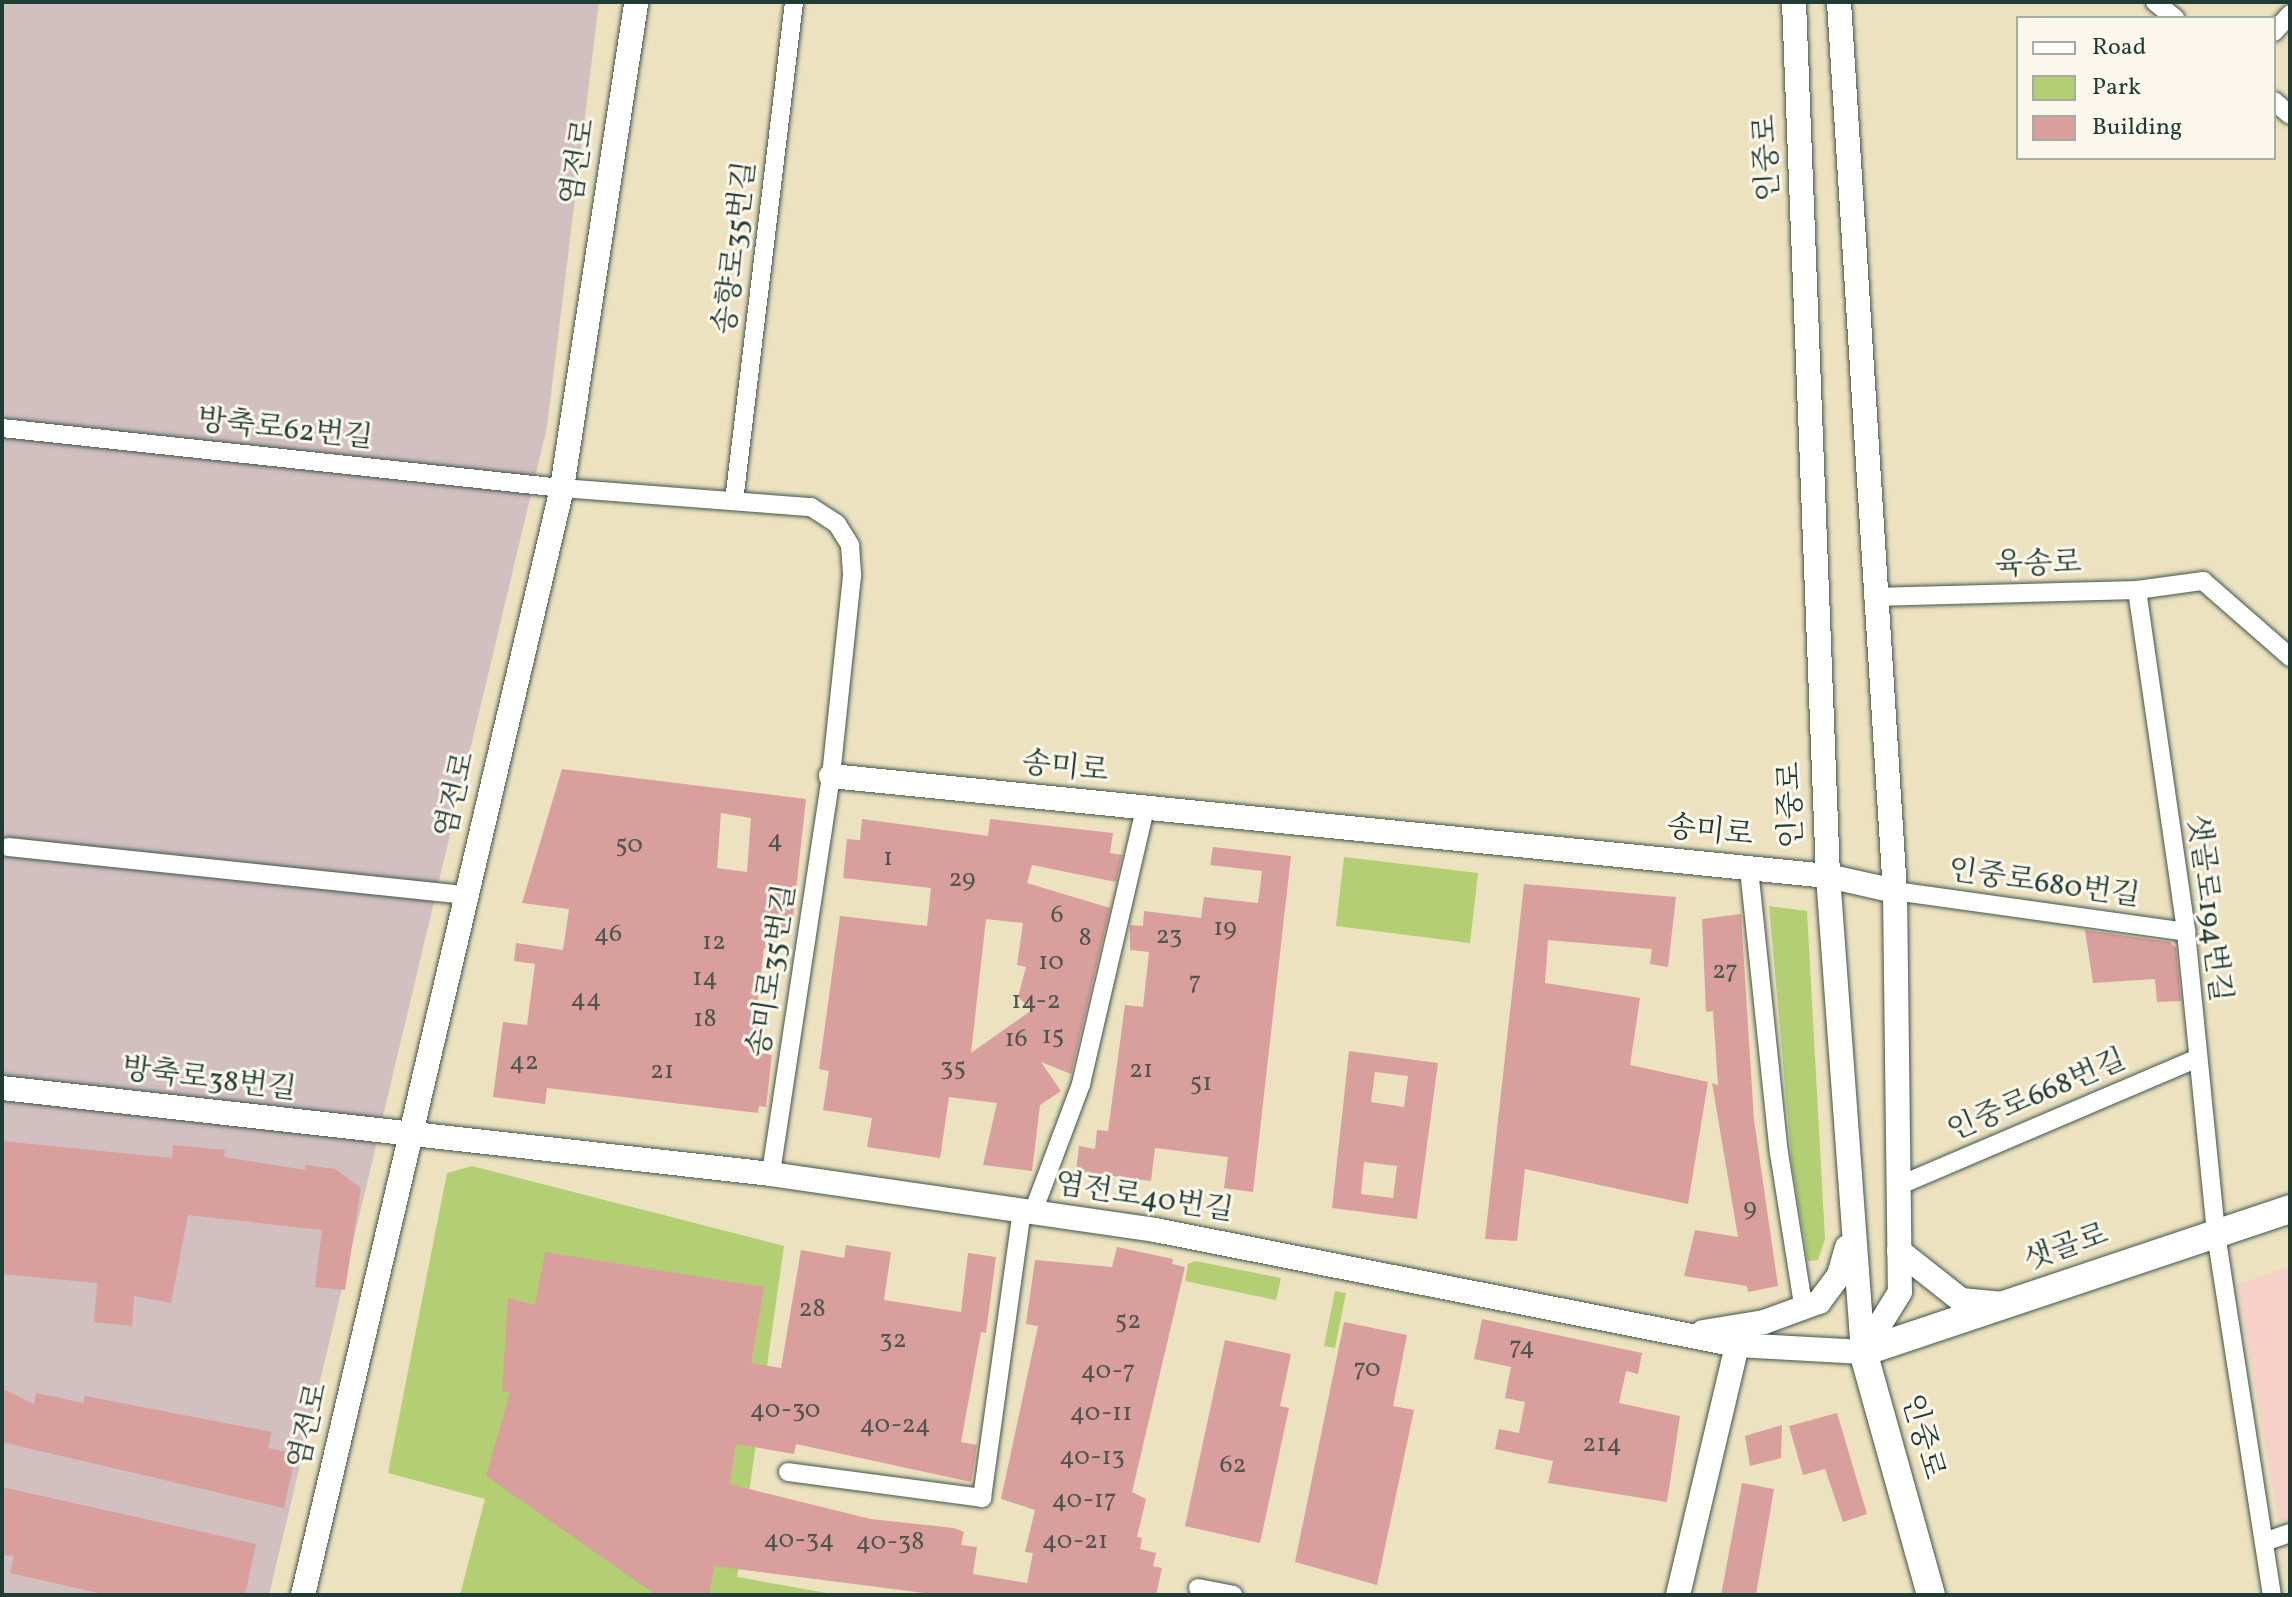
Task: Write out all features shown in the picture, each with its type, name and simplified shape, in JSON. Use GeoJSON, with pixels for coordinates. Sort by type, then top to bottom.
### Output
{"type":"FeatureCollection","features":[{"type":"Feature","properties":{"kind":"main road","name":"샛골로"},"geometry":{"type":"LineString","coordinates":[[1863,1352],[2290,1209]]}},
{"type":"Feature","properties":{"kind":"main road","name":"인중로"},"geometry":{"type":"LineString","coordinates":[[1863,1352],[1931,1595]]}},
{"type":"Feature","properties":{"kind":"street","name":"염전로"},"geometry":{"type":"LineString","coordinates":[[303,1595],[562,488],[636,2]]}},
{"type":"Feature","properties":{"kind":"street","name":"송향로35번길"},"geometry":{"type":"LineString","coordinates":[[734,501],[794,2]]}},
{"type":"Feature","properties":{"kind":"street","name":"인중로"},"geometry":{"type":"LineString","coordinates":[[1794,2],[1828,876],[1851,1229],[1863,1352]]}},
{"type":"Feature","properties":{"kind":"street"},"geometry":{"type":"LineString","coordinates":[[1839,2],[1873,597],[1895,891],[1900,1292],[1863,1352]]}},
{"type":"Feature","properties":{"kind":"street"},"geometry":{"type":"LineString","coordinates":[[2155,2],[2172,16]]}},
{"type":"Feature","properties":{"kind":"street"},"geometry":{"type":"LineString","coordinates":[[2276,30],[2290,14]]}},
{"type":"Feature","properties":{"kind":"street","name":"방축로62번길"},"geometry":{"type":"LineString","coordinates":[[2,428],[562,488]]}},
{"type":"Feature","properties":{"kind":"street"},"geometry":{"type":"LineString","coordinates":[[562,488],[811,507],[837,524],[850,545],[852,576],[831,776]]}},
{"type":"Feature","properties":{"kind":"street","name":"육송로"},"geometry":{"type":"LineString","coordinates":[[1873,597],[2137,590],[2203,581],[2290,657]]}},
{"type":"Feature","properties":{"kind":"street","name":"샛골로194번길"},"geometry":{"type":"LineString","coordinates":[[2137,590],[2186,932],[2216,1234],[2272,1595]]}},
{"type":"Feature","properties":{"kind":"street","name":"송미로"},"geometry":{"type":"LineString","coordinates":[[831,776],[1828,876],[1895,891]]}},
{"type":"Feature","properties":{"kind":"street","name":"송미로35번길"},"geometry":{"type":"LineString","coordinates":[[771,1174],[831,776]]}},
{"type":"Feature","properties":{"kind":"street"},"geometry":{"type":"LineString","coordinates":[[788,1472],[982,1498],[1027,1212],[1081,1084],[1145,809]]}},
{"type":"Feature","properties":{"kind":"street"},"geometry":{"type":"LineString","coordinates":[[8,847],[466,895]]}},
{"type":"Feature","properties":{"kind":"street"},"geometry":{"type":"LineString","coordinates":[[1749,869],[1779,1153],[1804,1310]]}},
{"type":"Feature","properties":{"kind":"street","name":"인중로680번길"},"geometry":{"type":"LineString","coordinates":[[1895,891],[2186,932]]}},
{"type":"Feature","properties":{"kind":"street","name":"인중로668번길"},"geometry":{"type":"LineString","coordinates":[[1898,1186],[2198,1058]]}},
{"type":"Feature","properties":{"kind":"street","name":"방축로38번길"},"geometry":{"type":"LineString","coordinates":[[2,1088],[409,1135]]}},
{"type":"Feature","properties":{"kind":"street","name":"염전로40번길"},"geometry":{"type":"LineString","coordinates":[[409,1135],[771,1174],[1155,1230],[1737,1345],[1863,1352]]}},
{"type":"Feature","properties":{"kind":"street"},"geometry":{"type":"LineString","coordinates":[[1685,1334],[1764,1322],[1819,1302],[1839,1275],[1851,1229]]}},
{"type":"Feature","properties":{"kind":"street"},"geometry":{"type":"LineString","coordinates":[[1899,1251],[1961,1300],[2006,1304]]}},
{"type":"Feature","properties":{"kind":"street"},"geometry":{"type":"LineString","coordinates":[[1678,1595],[1737,1345]]}},
{"type":"Feature","properties":{"kind":"street"},"geometry":{"type":"LineString","coordinates":[[2264,1542],[2290,1533]]}},
{"type":"Feature","properties":{"kind":"street"},"geometry":{"type":"LineString","coordinates":[[1198,1588],[1233,1595]]}},
{"type":"Feature","properties":{"kind":"shaded area"},"geometry":{"type":"Polygon","coordinates":[[[2,2],[599,2],[547,427],[269,1595],[2,1595],[2,2]]]}},
{"type":"Feature","properties":{"kind":"shaded area"},"geometry":{"type":"Polygon","coordinates":[[[2290,1266],[2290,1519],[2279,1523],[2237,1285],[2290,1266]]]}},
{"type":"Feature","properties":{"kind":"green space"},"geometry":{"type":"Polygon","coordinates":[[[1344,857],[1478,873],[1470,943],[1336,926],[1344,857]]]}},
{"type":"Feature","properties":{"kind":"green space"},"geometry":{"type":"Polygon","coordinates":[[[1769,906],[1807,911],[1825,1239],[1818,1260],[1808,1261],[1792,1164],[1769,906]]]}},
{"type":"Feature","properties":{"kind":"green space"},"geometry":{"type":"Polygon","coordinates":[[[472,1166],[784,1246],[737,1577],[838,1595],[460,1595],[485,1499],[388,1473],[447,1173],[472,1166]]]}},
{"type":"Feature","properties":{"kind":"green space"},"geometry":{"type":"Polygon","coordinates":[[[1195,1261],[1281,1278],[1276,1300],[1185,1281],[1188,1264],[1195,1261]]]}},
{"type":"Feature","properties":{"kind":"green space"},"geometry":{"type":"Polygon","coordinates":[[[1335,1291],[1346,1293],[1335,1348],[1324,1346],[1335,1291]]]}},
{"type":"Feature","properties":{"kind":"building"},"geometry":{"type":"Polygon","coordinates":[[[562,769],[806,799],[791,936],[776,934],[774,949],[764,948],[757,1008],[764,1009],[759,1053],[772,1055],[766,1107],[759,1106],[758,1113],[547,1088],[545,1104],[493,1097],[503,1022],[527,1025],[535,964],[514,961],[516,943],[563,950],[569,909],[522,903],[562,769]],[[721,813],[717,868],[747,872],[751,818],[721,813]]]}},
{"type":"Feature","properties":{"kind":"building"},"geometry":{"type":"Polygon","coordinates":[[[862,819],[988,836],[990,819],[1113,833],[1110,853],[1122,855],[1116,882],[1032,865],[1027,883],[1110,908],[1071,1074],[1041,1062],[1061,1091],[1040,1105],[1032,1171],[983,1165],[997,1103],[949,1097],[940,1158],[867,1147],[872,1118],[823,1110],[829,1071],[819,1069],[840,916],[927,926],[931,888],[843,878],[847,839],[860,840],[862,819]],[[986,919],[971,1053],[1032,1010],[1018,997],[1026,967],[1017,965],[1023,923],[986,919]]]}},
{"type":"Feature","properties":{"kind":"building"},"geometry":{"type":"Polygon","coordinates":[[[1213,847],[1291,856],[1253,1192],[1224,1188],[1228,1157],[1155,1148],[1151,1181],[1076,1171],[1079,1146],[1095,1149],[1097,1130],[1108,1131],[1125,1005],[1143,1007],[1149,952],[1130,950],[1130,925],[1143,926],[1144,911],[1201,918],[1204,897],[1258,903],[1262,871],[1210,865],[1213,847]]]}},
{"type":"Feature","properties":{"kind":"building"},"geometry":{"type":"Polygon","coordinates":[[[1524,884],[1676,897],[1668,967],[1650,964],[1652,949],[1548,940],[1545,983],[1640,998],[1630,1065],[1708,1082],[1688,1204],[1525,1169],[1517,1241],[1485,1239],[1524,884]]]}},
{"type":"Feature","properties":{"kind":"building"},"geometry":{"type":"Polygon","coordinates":[[[1741,914],[1754,1120],[1778,1286],[1748,1292],[1747,1286],[1684,1276],[1695,1230],[1738,1237],[1712,1083],[1718,1085],[1713,1011],[1706,1012],[1702,919],[1741,914]]]}},
{"type":"Feature","properties":{"kind":"building"},"geometry":{"type":"Polygon","coordinates":[[[2085,930],[2170,942],[2176,948],[2181,1001],[2157,1002],[2155,979],[2093,983],[2085,930]]]}},
{"type":"Feature","properties":{"kind":"building"},"geometry":{"type":"Polygon","coordinates":[[[1349,1051],[1438,1063],[1417,1219],[1332,1208],[1349,1051]],[[1375,1072],[1371,1102],[1404,1107],[1408,1076],[1375,1072]],[[1364,1162],[1361,1194],[1393,1198],[1397,1166],[1364,1162]]]}},
{"type":"Feature","properties":{"kind":"building"},"geometry":{"type":"Polygon","coordinates":[[[2,1141],[172,1158],[173,1145],[225,1150],[224,1157],[305,1170],[306,1165],[335,1169],[361,1188],[345,1290],[315,1287],[322,1230],[188,1215],[171,1303],[134,1296],[132,1326],[94,1322],[97,1283],[2,1274],[2,1141]]]}},
{"type":"Feature","properties":{"kind":"building"},"geometry":{"type":"Polygon","coordinates":[[[846,1245],[891,1252],[884,1300],[961,1312],[968,1253],[996,1257],[986,1333],[981,1332],[961,1442],[977,1445],[971,1482],[796,1444],[794,1454],[736,1444],[729,1484],[871,1519],[954,1528],[964,1532],[961,1545],[977,1547],[973,1574],[1027,1583],[1033,1553],[1025,1552],[1035,1510],[1001,1499],[1038,1326],[1026,1324],[1035,1260],[1112,1267],[1117,1247],[1173,1259],[1172,1264],[1185,1267],[1132,1492],[1146,1499],[1137,1537],[1142,1538],[1140,1549],[1156,1553],[1153,1566],[1162,1568],[1156,1595],[940,1595],[714,1566],[709,1595],[656,1595],[486,1476],[510,1392],[502,1391],[508,1298],[535,1305],[545,1252],[764,1287],[751,1363],[781,1368],[801,1250],[844,1258],[846,1245]]]}},
{"type":"Feature","properties":{"kind":"building"},"geometry":{"type":"Polygon","coordinates":[[[1482,1319],[1642,1353],[1638,1374],[1626,1371],[1619,1403],[1680,1416],[1667,1502],[1548,1483],[1553,1461],[1495,1449],[1499,1429],[1519,1433],[1525,1402],[1505,1398],[1511,1367],[1474,1359],[1482,1319]]]}},
{"type":"Feature","properties":{"kind":"building"},"geometry":{"type":"Polygon","coordinates":[[[1344,1322],[1407,1335],[1393,1406],[1414,1410],[1377,1585],[1295,1562],[1344,1322]]]}},
{"type":"Feature","properties":{"kind":"building"},"geometry":{"type":"Polygon","coordinates":[[[1225,1340],[1291,1354],[1280,1406],[1289,1408],[1260,1543],[1185,1526],[1225,1340]]]}},
{"type":"Feature","properties":{"kind":"building"},"geometry":{"type":"Polygon","coordinates":[[[2,1388],[34,1404],[36,1393],[83,1403],[85,1396],[272,1432],[268,1448],[296,1454],[284,1508],[2,1442],[2,1388]]]}},
{"type":"Feature","properties":{"kind":"building"},"geometry":{"type":"Polygon","coordinates":[[[1837,1413],[1867,1514],[1843,1522],[1825,1469],[1803,1475],[1789,1426],[1837,1413]]]}},
{"type":"Feature","properties":{"kind":"building"},"geometry":{"type":"Polygon","coordinates":[[[1782,1425],[1781,1458],[1750,1466],[1745,1436],[1782,1425]]]}},
{"type":"Feature","properties":{"kind":"building"},"geometry":{"type":"Polygon","coordinates":[[[1742,1483],[1774,1489],[1756,1595],[1721,1595],[1742,1483]]]}},
{"type":"Feature","properties":{"kind":"building"},"geometry":{"type":"Polygon","coordinates":[[[2,1487],[256,1544],[245,1595],[108,1595],[10,1573],[14,1556],[2,1555],[2,1487]]]}}]}
